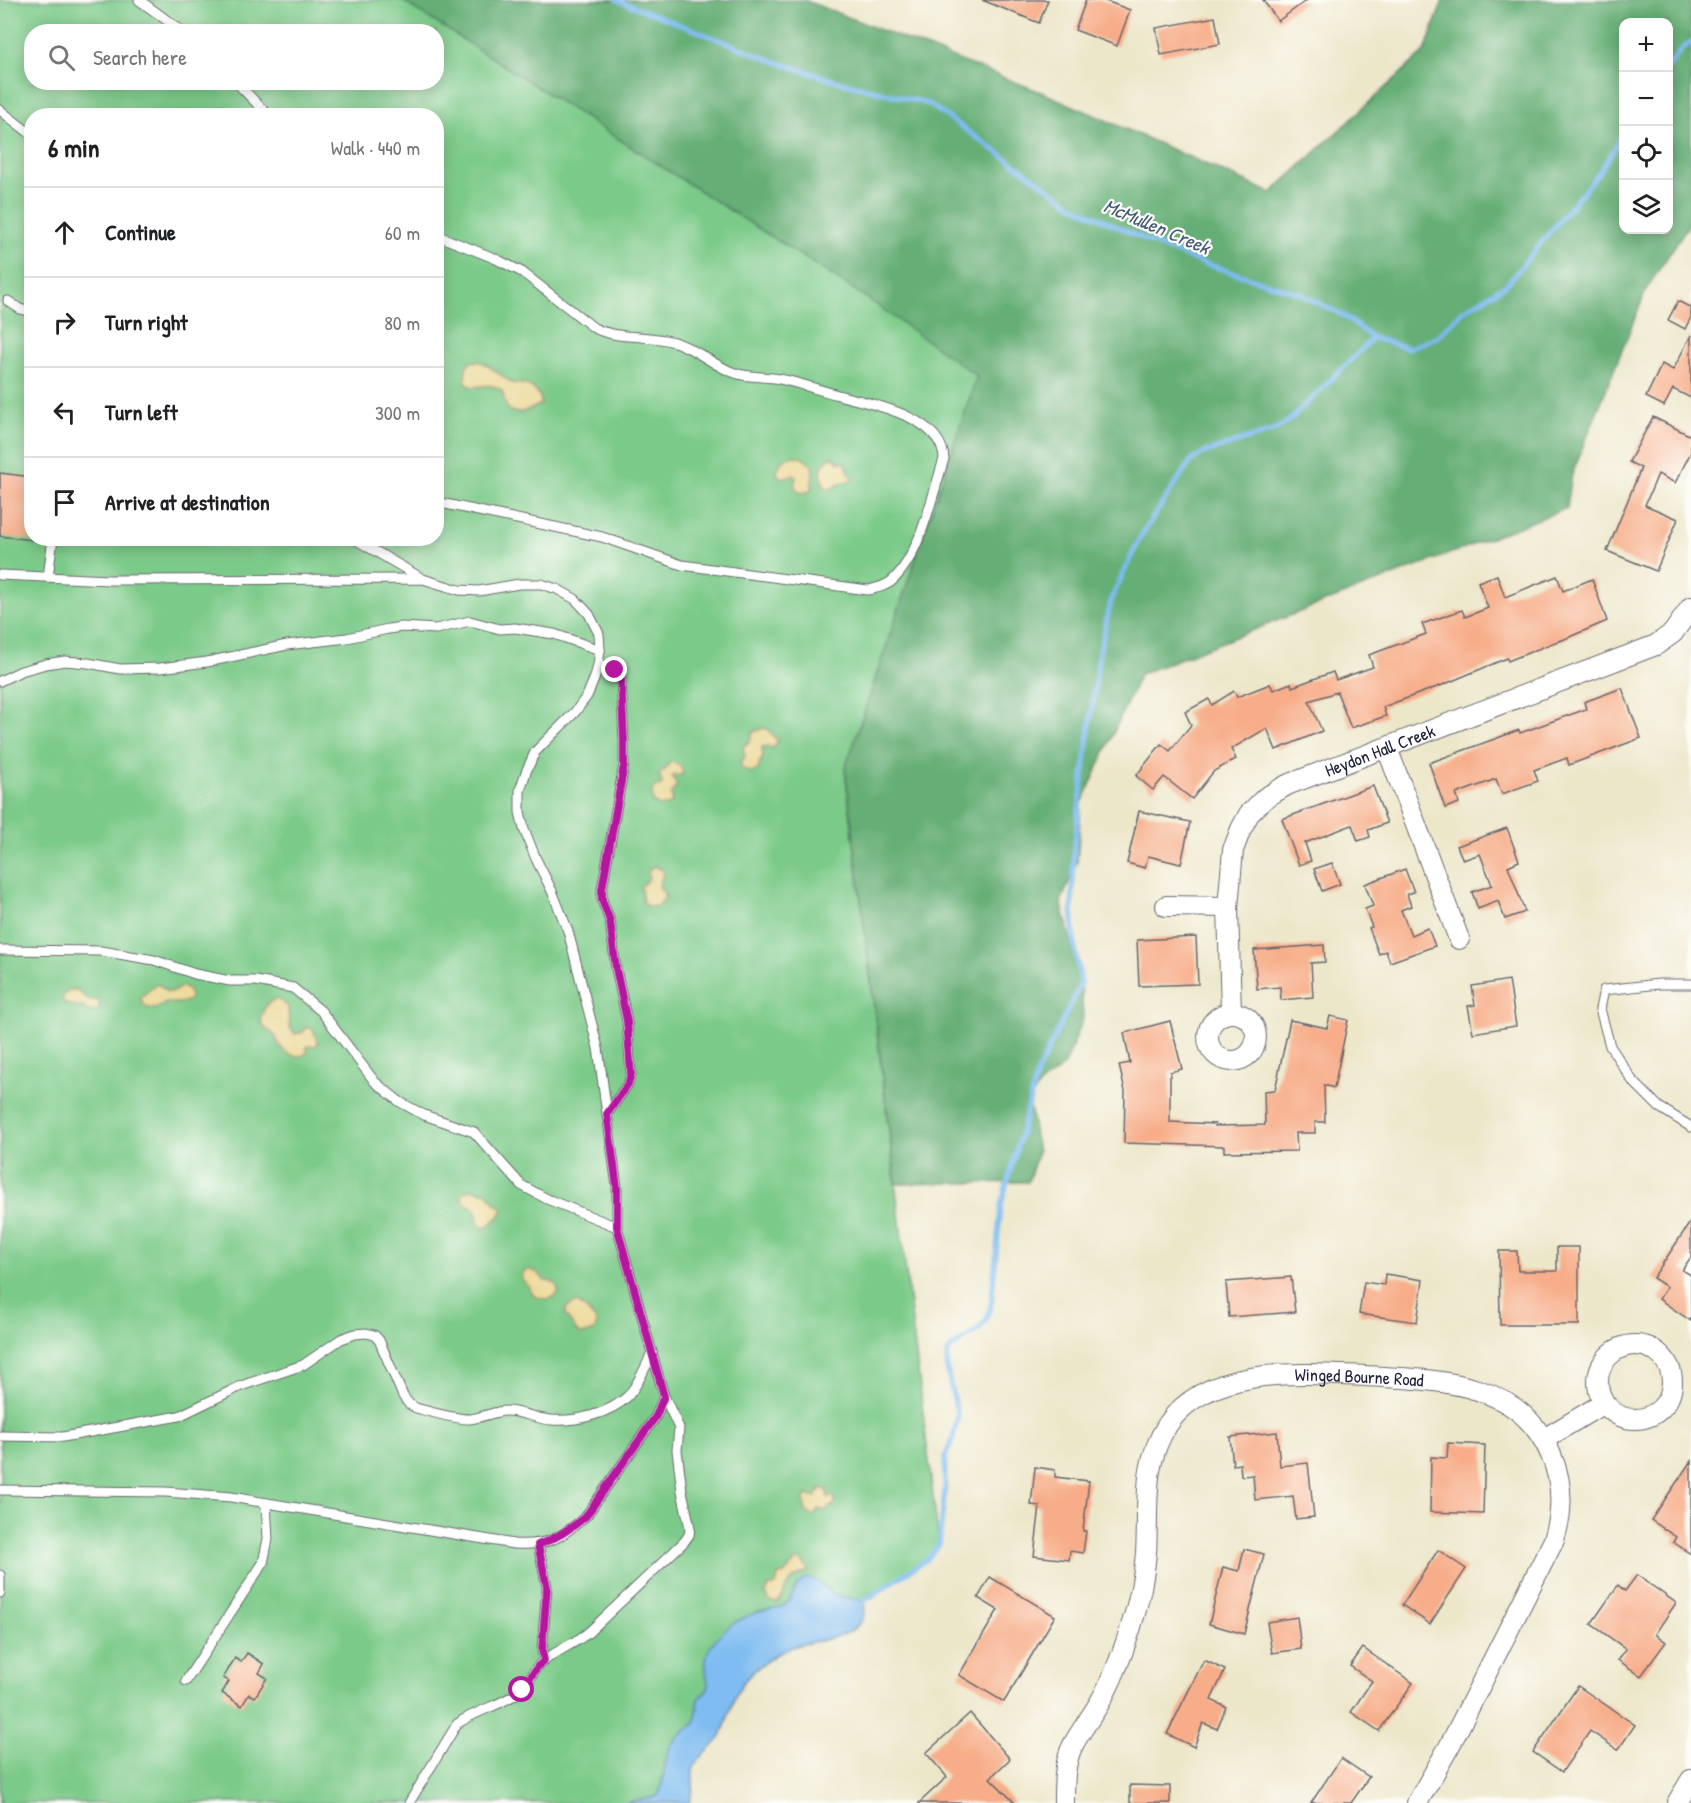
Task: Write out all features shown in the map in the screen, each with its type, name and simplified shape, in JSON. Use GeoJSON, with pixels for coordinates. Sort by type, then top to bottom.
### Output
{"type":"FeatureCollection","features":[{"type":"Feature","properties":{"kind":"street","name":"Heydon Hall Creek"},"geometry":{"type":"LineString","coordinates":[[1231,1013],[1228,907],[1233,850],[1249,814],[1265,798],[1287,785],[1656,645],[1673,633],[1691,607]]}},
{"type":"Feature","properties":{"kind":"street"},"geometry":{"type":"LineString","coordinates":[[1386,748],[1459,939]]}},
{"type":"Feature","properties":{"kind":"street"},"geometry":{"type":"LineString","coordinates":[[1166,906],[1228,907]]}},
{"type":"Feature","properties":{"kind":"street","name":"Winged Bourne Road"},"geometry":{"type":"LineString","coordinates":[[1064,1803],[1064,1779],[1073,1745],[1100,1702],[1117,1667],[1140,1595],[1146,1555],[1147,1486],[1152,1461],[1169,1423],[1184,1407],[1220,1385],[1242,1379],[1328,1375],[1396,1378],[1459,1385],[1495,1396],[1526,1416],[1544,1440],[1556,1465],[1560,1483],[1561,1506],[1554,1540],[1450,1745],[1417,1803]]}},
{"type":"Feature","properties":{"kind":"street"},"geometry":{"type":"LineString","coordinates":[[1544,1440],[1604,1403]]}},
{"type":"Feature","properties":{"kind":"street"},"geometry":{"type":"LineString","coordinates":[[1677,1803],[1691,1780]]}},
{"type":"Feature","properties":{"kind":"lane"},"geometry":{"type":"LineString","coordinates":[[139,0],[172,24]]}},
{"type":"Feature","properties":{"kind":"lane"},"geometry":{"type":"LineString","coordinates":[[244,90],[260,108]]}},
{"type":"Feature","properties":{"kind":"lane"},"geometry":{"type":"LineString","coordinates":[[0,110],[24,129]]}},
{"type":"Feature","properties":{"kind":"lane"},"geometry":{"type":"LineString","coordinates":[[444,239],[494,258],[522,272],[594,328],[604,333],[674,342],[688,347],[721,368],[736,374],[778,379],[886,408],[913,419],[937,438],[944,449],[944,459],[916,545],[904,567],[892,581],[880,588],[868,591],[682,565],[602,537],[444,504]]}},
{"type":"Feature","properties":{"kind":"lane"},"geometry":{"type":"LineString","coordinates":[[8,301],[24,310]]}},
{"type":"Feature","properties":{"kind":"lane"},"geometry":{"type":"LineString","coordinates":[[48,577],[52,546]]}},
{"type":"Feature","properties":{"kind":"lane"},"geometry":{"type":"LineString","coordinates":[[367,546],[423,579],[459,590],[479,591],[519,584],[541,584],[557,589],[575,599],[589,614],[599,634],[598,665],[587,696],[575,712],[535,752],[520,790],[520,812],[528,839],[568,931],[598,1048],[617,1187],[617,1227],[664,1396],[679,1428],[677,1450],[682,1491],[690,1528],[689,1535],[684,1542],[589,1632],[538,1666],[522,1690],[457,1724],[409,1803]]}},
{"type":"Feature","properties":{"kind":"lane"},"geometry":{"type":"LineString","coordinates":[[0,575],[110,580],[423,579]]}},
{"type":"Feature","properties":{"kind":"lane"},"geometry":{"type":"LineString","coordinates":[[0,681],[30,668],[65,661],[120,669],[160,668],[207,662],[287,645],[347,639],[402,627],[436,629],[463,621],[500,629],[515,628],[554,634],[600,650]]}},
{"type":"Feature","properties":{"kind":"lane"},"geometry":{"type":"LineString","coordinates":[[598,665],[615,670],[621,680],[624,765],[602,900],[610,921],[616,969],[627,1021],[631,1074],[628,1084],[607,1114]]}},
{"type":"Feature","properties":{"kind":"lane"},"geometry":{"type":"LineString","coordinates":[[0,950],[101,951],[154,960],[195,974],[230,981],[256,981],[293,988],[321,1011],[375,1082],[400,1102],[424,1115],[474,1132],[521,1185],[547,1199],[617,1227]]}},
{"type":"Feature","properties":{"kind":"lane"},"geometry":{"type":"LineString","coordinates":[[1691,984],[1659,984],[1604,990],[1599,1009],[1610,1046],[1632,1080],[1659,1107],[1691,1127]]}},
{"type":"Feature","properties":{"kind":"lane"},"geometry":{"type":"LineString","coordinates":[[0,1436],[63,1437],[179,1416],[241,1386],[303,1365],[341,1339],[366,1333],[374,1335],[379,1340],[403,1396],[409,1404],[416,1408],[468,1419],[509,1411],[560,1421],[602,1412],[621,1401],[637,1384],[652,1352]]}},
{"type":"Feature","properties":{"kind":"lane"},"geometry":{"type":"LineString","coordinates":[[0,1490],[166,1492],[231,1497],[514,1544],[538,1545],[553,1540],[572,1529],[586,1516],[656,1416],[664,1396]]}},
{"type":"Feature","properties":{"kind":"lane"},"geometry":{"type":"LineString","coordinates":[[186,1681],[263,1563],[268,1539],[266,1503]]}},
{"type":"Feature","properties":{"kind":"lane"},"geometry":{"type":"LineString","coordinates":[[538,1545],[547,1587],[542,1644],[544,1661]]}},
{"type":"Feature","properties":{"kind":"lane"},"geometry":{"type":"LineString","coordinates":[[0,1575],[0,1593]]}},
{"type":"Feature","properties":{"kind":"green space"},"geometry":{"type":"Polygon","coordinates":[[[0,0],[617,0],[1070,215],[845,769],[939,1545],[921,1564],[864,1601],[850,1624],[755,1646],[679,1776],[676,1803],[0,1803],[0,0]]]}},
{"type":"Feature","properties":{"kind":"green space"},"geometry":{"type":"Polygon","coordinates":[[[401,0],[804,0],[1046,94],[1271,193],[1425,51],[1443,0],[1691,0],[1691,221],[1647,288],[1572,474],[1567,508],[1140,674],[1081,805],[1077,862],[1061,902],[1081,979],[1083,1019],[1065,1065],[1039,1085],[1029,1101],[1038,1152],[1028,1182],[896,1184],[845,769],[977,376],[864,296],[444,27],[444,24],[439,24],[401,0]]]}},
{"type":"Feature","properties":{"kind":"sand"},"geometry":{"type":"Polygon","coordinates":[[[479,361],[510,382],[524,384],[534,389],[541,404],[516,413],[508,408],[502,392],[497,387],[469,386],[465,380],[466,367],[470,362],[479,361]]]}},
{"type":"Feature","properties":{"kind":"sand"},"geometry":{"type":"Polygon","coordinates":[[[795,456],[801,457],[812,465],[811,491],[802,493],[796,490],[794,475],[781,478],[777,474],[782,461],[795,456]]]}},
{"type":"Feature","properties":{"kind":"sand"},"geometry":{"type":"Polygon","coordinates":[[[831,457],[839,462],[845,462],[852,477],[850,481],[828,489],[821,477],[821,472],[824,463],[831,457]]]}},
{"type":"Feature","properties":{"kind":"sand"},"geometry":{"type":"Polygon","coordinates":[[[764,728],[778,741],[773,748],[762,747],[763,757],[759,769],[745,770],[740,764],[745,756],[743,747],[750,741],[753,732],[764,728]]]}},
{"type":"Feature","properties":{"kind":"sand"},"geometry":{"type":"Polygon","coordinates":[[[670,762],[681,767],[683,773],[672,777],[677,785],[671,794],[672,802],[660,806],[653,802],[652,792],[655,787],[661,786],[659,774],[670,762]]]}},
{"type":"Feature","properties":{"kind":"sand"},"geometry":{"type":"Polygon","coordinates":[[[655,866],[663,872],[659,886],[665,895],[658,906],[649,907],[644,904],[641,886],[649,879],[648,872],[655,866]]]}},
{"type":"Feature","properties":{"kind":"sand"},"geometry":{"type":"Polygon","coordinates":[[[157,984],[167,992],[175,991],[182,986],[188,991],[190,999],[181,1003],[159,1005],[154,1009],[145,1007],[142,996],[157,984]]]}},
{"type":"Feature","properties":{"kind":"sand"},"geometry":{"type":"Polygon","coordinates":[[[68,990],[77,990],[88,1000],[97,1000],[100,1003],[98,1010],[89,1011],[82,1007],[65,1004],[62,998],[68,990]]]}},
{"type":"Feature","properties":{"kind":"sand"},"geometry":{"type":"Polygon","coordinates":[[[277,999],[288,1007],[290,1025],[295,1034],[303,1032],[307,1027],[313,1029],[318,1043],[316,1046],[307,1047],[307,1053],[299,1056],[288,1054],[274,1035],[263,1026],[264,1009],[277,999]]]}},
{"type":"Feature","properties":{"kind":"sand"},"geometry":{"type":"Polygon","coordinates":[[[471,1189],[488,1193],[497,1205],[503,1208],[499,1217],[484,1228],[478,1222],[475,1210],[464,1203],[462,1196],[464,1192],[471,1189]]]}},
{"type":"Feature","properties":{"kind":"sand"},"geometry":{"type":"Polygon","coordinates":[[[529,1269],[538,1273],[545,1281],[554,1284],[558,1293],[550,1299],[534,1296],[522,1278],[522,1273],[529,1269]]]}},
{"type":"Feature","properties":{"kind":"sand"},"geometry":{"type":"Polygon","coordinates":[[[576,1303],[585,1308],[595,1320],[597,1323],[595,1330],[580,1333],[565,1315],[568,1307],[576,1303]]]}},
{"type":"Feature","properties":{"kind":"sand"},"geometry":{"type":"Polygon","coordinates":[[[821,1488],[827,1490],[828,1497],[833,1496],[835,1504],[824,1511],[819,1509],[815,1515],[808,1514],[804,1498],[808,1494],[815,1497],[821,1488]]]}},
{"type":"Feature","properties":{"kind":"sand"},"geometry":{"type":"Polygon","coordinates":[[[797,1560],[807,1567],[808,1571],[791,1581],[779,1601],[776,1603],[769,1601],[766,1593],[769,1587],[776,1585],[778,1575],[784,1574],[797,1560]]]}},
{"type":"Feature","properties":{"kind":"water"},"geometry":{"type":"Polygon","coordinates":[[[806,1578],[815,1580],[836,1596],[864,1601],[864,1615],[858,1626],[848,1633],[791,1647],[780,1652],[763,1663],[747,1678],[736,1694],[721,1736],[694,1767],[693,1790],[689,1803],[626,1803],[658,1796],[670,1747],[683,1732],[695,1723],[699,1699],[708,1688],[706,1660],[712,1644],[724,1630],[747,1616],[783,1606],[790,1600],[798,1584],[806,1578]]]}},
{"type":"Feature","properties":{"kind":"building"},"geometry":{"type":"Polygon","coordinates":[[[982,0],[1048,0],[1039,23],[982,0]]]}},
{"type":"Feature","properties":{"kind":"building"},"geometry":{"type":"Polygon","coordinates":[[[1086,0],[1103,0],[1130,10],[1117,46],[1075,30],[1086,0]]]}},
{"type":"Feature","properties":{"kind":"building"},"geometry":{"type":"Polygon","coordinates":[[[1263,0],[1307,0],[1278,21],[1263,0]]]}},
{"type":"Feature","properties":{"kind":"building"},"geometry":{"type":"Polygon","coordinates":[[[1215,17],[1220,44],[1161,55],[1156,28],[1215,17]]]}},
{"type":"Feature","properties":{"kind":"building"},"geometry":{"type":"Polygon","coordinates":[[[1678,301],[1691,308],[1691,317],[1685,329],[1668,320],[1678,301]]]}},
{"type":"Feature","properties":{"kind":"building"},"geometry":{"type":"Polygon","coordinates":[[[1691,335],[1691,398],[1673,389],[1664,406],[1646,397],[1662,364],[1673,370],[1691,335]]]}},
{"type":"Feature","properties":{"kind":"building"},"geometry":{"type":"Polygon","coordinates":[[[1653,417],[1691,436],[1691,452],[1675,483],[1658,474],[1645,505],[1678,519],[1656,571],[1607,551],[1641,468],[1629,462],[1653,417]]]}},
{"type":"Feature","properties":{"kind":"building"},"geometry":{"type":"Polygon","coordinates":[[[0,473],[24,476],[24,539],[0,536],[0,473]]]}},
{"type":"Feature","properties":{"kind":"building"},"geometry":{"type":"Polygon","coordinates":[[[1497,575],[1505,597],[1557,576],[1563,591],[1592,579],[1607,621],[1508,661],[1507,658],[1383,707],[1386,716],[1351,728],[1337,692],[1309,701],[1322,731],[1276,750],[1267,728],[1231,749],[1236,759],[1214,771],[1192,799],[1164,777],[1153,790],[1136,776],[1161,744],[1170,751],[1191,725],[1185,712],[1209,699],[1212,705],[1234,691],[1237,697],[1270,684],[1273,690],[1291,683],[1292,687],[1333,672],[1336,680],[1373,667],[1369,655],[1426,634],[1422,624],[1462,610],[1465,617],[1488,608],[1478,582],[1497,575]]]}},
{"type":"Feature","properties":{"kind":"building"},"geometry":{"type":"Polygon","coordinates":[[[1622,688],[1641,738],[1569,765],[1567,758],[1534,770],[1538,781],[1502,794],[1496,779],[1456,794],[1459,803],[1445,808],[1429,763],[1519,730],[1520,733],[1586,709],[1584,702],[1622,688]]]}},
{"type":"Feature","properties":{"kind":"building"},"geometry":{"type":"Polygon","coordinates":[[[1373,786],[1387,823],[1368,830],[1370,837],[1358,841],[1352,825],[1305,843],[1311,861],[1299,865],[1282,819],[1373,786]]]}},
{"type":"Feature","properties":{"kind":"building"},"geometry":{"type":"Polygon","coordinates":[[[1139,811],[1190,822],[1181,864],[1148,856],[1145,868],[1127,863],[1139,811]]]}},
{"type":"Feature","properties":{"kind":"building"},"geometry":{"type":"Polygon","coordinates":[[[1507,828],[1519,861],[1508,866],[1525,912],[1505,919],[1498,901],[1478,909],[1472,892],[1492,885],[1480,854],[1463,860],[1457,846],[1507,828]]]}},
{"type":"Feature","properties":{"kind":"building"},"geometry":{"type":"Polygon","coordinates":[[[1332,863],[1340,884],[1322,891],[1314,869],[1332,863]]]}},
{"type":"Feature","properties":{"kind":"building"},"geometry":{"type":"Polygon","coordinates":[[[1405,869],[1414,892],[1407,894],[1411,906],[1401,910],[1411,935],[1428,928],[1435,946],[1390,962],[1386,951],[1379,954],[1369,928],[1372,927],[1365,909],[1373,906],[1365,884],[1405,869]]]}},
{"type":"Feature","properties":{"kind":"building"},"geometry":{"type":"Polygon","coordinates":[[[1196,937],[1198,984],[1139,986],[1137,940],[1196,937]]]}},
{"type":"Feature","properties":{"kind":"building"},"geometry":{"type":"Polygon","coordinates":[[[1324,945],[1325,962],[1311,963],[1313,997],[1281,1000],[1280,987],[1257,989],[1254,950],[1324,945]]]}},
{"type":"Feature","properties":{"kind":"building"},"geometry":{"type":"Polygon","coordinates":[[[1509,980],[1516,1026],[1473,1033],[1468,1006],[1475,1005],[1472,986],[1509,980]]]}},
{"type":"Feature","properties":{"kind":"building"},"geometry":{"type":"Polygon","coordinates":[[[1330,1016],[1348,1020],[1334,1088],[1324,1085],[1325,1122],[1315,1122],[1315,1133],[1296,1133],[1297,1151],[1224,1152],[1224,1146],[1124,1143],[1125,1091],[1119,1065],[1130,1063],[1124,1033],[1170,1021],[1182,1069],[1170,1072],[1170,1122],[1215,1124],[1215,1126],[1265,1125],[1264,1091],[1275,1090],[1290,1020],[1327,1028],[1330,1016]]]}},
{"type":"Feature","properties":{"kind":"building"},"geometry":{"type":"Polygon","coordinates":[[[1691,1221],[1691,1257],[1682,1270],[1691,1275],[1691,1321],[1659,1299],[1667,1287],[1653,1278],[1691,1221]]]}},
{"type":"Feature","properties":{"kind":"building"},"geometry":{"type":"Polygon","coordinates":[[[1557,1247],[1579,1247],[1579,1325],[1500,1325],[1499,1251],[1517,1251],[1518,1271],[1557,1271],[1557,1247]]]}},
{"type":"Feature","properties":{"kind":"building"},"geometry":{"type":"Polygon","coordinates":[[[1385,1274],[1423,1280],[1417,1322],[1359,1314],[1364,1282],[1384,1285],[1385,1274]]]}},
{"type":"Feature","properties":{"kind":"building"},"geometry":{"type":"Polygon","coordinates":[[[1291,1277],[1295,1312],[1229,1317],[1226,1282],[1291,1277]]]}},
{"type":"Feature","properties":{"kind":"building"},"geometry":{"type":"Polygon","coordinates":[[[1277,1432],[1280,1466],[1308,1463],[1314,1517],[1296,1519],[1293,1496],[1255,1500],[1253,1475],[1241,1476],[1240,1464],[1233,1465],[1230,1437],[1277,1432]]]}},
{"type":"Feature","properties":{"kind":"building"},"geometry":{"type":"Polygon","coordinates":[[[1448,1443],[1485,1445],[1483,1514],[1430,1512],[1431,1457],[1447,1458],[1448,1443]]]}},
{"type":"Feature","properties":{"kind":"building"},"geometry":{"type":"Polygon","coordinates":[[[1691,1461],[1691,1554],[1673,1542],[1676,1537],[1651,1520],[1691,1461]]]}},
{"type":"Feature","properties":{"kind":"building"},"geometry":{"type":"Polygon","coordinates":[[[1035,1467],[1055,1470],[1055,1477],[1089,1481],[1083,1531],[1086,1531],[1083,1553],[1070,1551],[1069,1560],[1034,1556],[1040,1506],[1031,1505],[1035,1467]]]}},
{"type":"Feature","properties":{"kind":"building"},"geometry":{"type":"Polygon","coordinates":[[[1244,1549],[1264,1554],[1244,1634],[1209,1624],[1223,1567],[1239,1571],[1244,1549]]]}},
{"type":"Feature","properties":{"kind":"building"},"geometry":{"type":"Polygon","coordinates":[[[1438,1550],[1466,1569],[1430,1624],[1402,1605],[1438,1550]]]}},
{"type":"Feature","properties":{"kind":"building"},"geometry":{"type":"Polygon","coordinates":[[[1637,1575],[1676,1603],[1655,1634],[1666,1642],[1641,1676],[1618,1660],[1626,1649],[1591,1624],[1618,1585],[1625,1591],[1637,1575]]]}},
{"type":"Feature","properties":{"kind":"building"},"geometry":{"type":"Polygon","coordinates":[[[990,1577],[1055,1616],[1004,1702],[959,1675],[998,1610],[978,1598],[990,1577]]]}},
{"type":"Feature","properties":{"kind":"building"},"geometry":{"type":"Polygon","coordinates":[[[1297,1617],[1301,1649],[1272,1653],[1267,1622],[1297,1617]]]}},
{"type":"Feature","properties":{"kind":"building"},"geometry":{"type":"Polygon","coordinates":[[[1363,1648],[1413,1683],[1379,1731],[1351,1712],[1372,1681],[1350,1666],[1363,1648]]]}},
{"type":"Feature","properties":{"kind":"building"},"geometry":{"type":"Polygon","coordinates":[[[247,1653],[264,1664],[259,1673],[267,1678],[255,1697],[249,1694],[242,1706],[222,1693],[229,1681],[223,1678],[235,1658],[241,1662],[247,1653]]]}},
{"type":"Feature","properties":{"kind":"building"},"geometry":{"type":"Polygon","coordinates":[[[1204,1660],[1225,1670],[1211,1700],[1226,1707],[1217,1729],[1203,1723],[1194,1747],[1167,1734],[1204,1660]]]}},
{"type":"Feature","properties":{"kind":"building"},"geometry":{"type":"Polygon","coordinates":[[[1578,1686],[1635,1725],[1618,1750],[1590,1731],[1562,1772],[1533,1752],[1578,1686]]]}},
{"type":"Feature","properties":{"kind":"building"},"geometry":{"type":"Polygon","coordinates":[[[970,1713],[1010,1759],[990,1778],[1015,1803],[919,1803],[947,1777],[926,1753],[970,1713]]]}},
{"type":"Feature","properties":{"kind":"building"},"geometry":{"type":"Polygon","coordinates":[[[1341,1758],[1369,1777],[1351,1803],[1311,1803],[1341,1758]]]}},
{"type":"Feature","properties":{"kind":"building"},"geometry":{"type":"Polygon","coordinates":[[[1130,1785],[1170,1786],[1170,1803],[1130,1803],[1130,1785]]]}},
{"type":"Feature","properties":{"kind":"waterway","name":"McMullen Creek"},"geometry":{"type":"LineString","coordinates":[[617,0],[779,63],[836,81],[929,104],[1074,206],[1150,242],[1202,263],[1301,294],[1344,316],[1373,338],[1409,348],[1437,337],[1463,311],[1506,285],[1597,175],[1619,142]]}},
{"type":"Feature","properties":{"kind":"waterway","name":"McMullen Creek"},"geometry":{"type":"LineString","coordinates":[[1673,61],[1691,42]]}},
{"type":"Feature","properties":{"kind":"waterway"},"geometry":{"type":"LineString","coordinates":[[864,1601],[926,1560],[939,1545],[945,1489],[945,1457],[958,1417],[947,1370],[947,1355],[950,1349],[979,1329],[991,1306],[1001,1205],[1038,1071],[1081,983],[1072,910],[1074,848],[1099,654],[1112,597],[1142,534],[1190,462],[1203,453],[1275,430],[1290,420],[1373,338]]}},
{"type":"Feature","properties":{"kind":"route"},"geometry":{"type":"LineString","coordinates":[[522,1690],[544,1661],[542,1637],[547,1587],[538,1545],[553,1540],[572,1529],[586,1516],[656,1416],[664,1396],[617,1227],[617,1187],[607,1114],[628,1084],[631,1074],[627,1021],[616,969],[610,921],[602,900],[624,765],[621,680],[615,670]]}}]}
